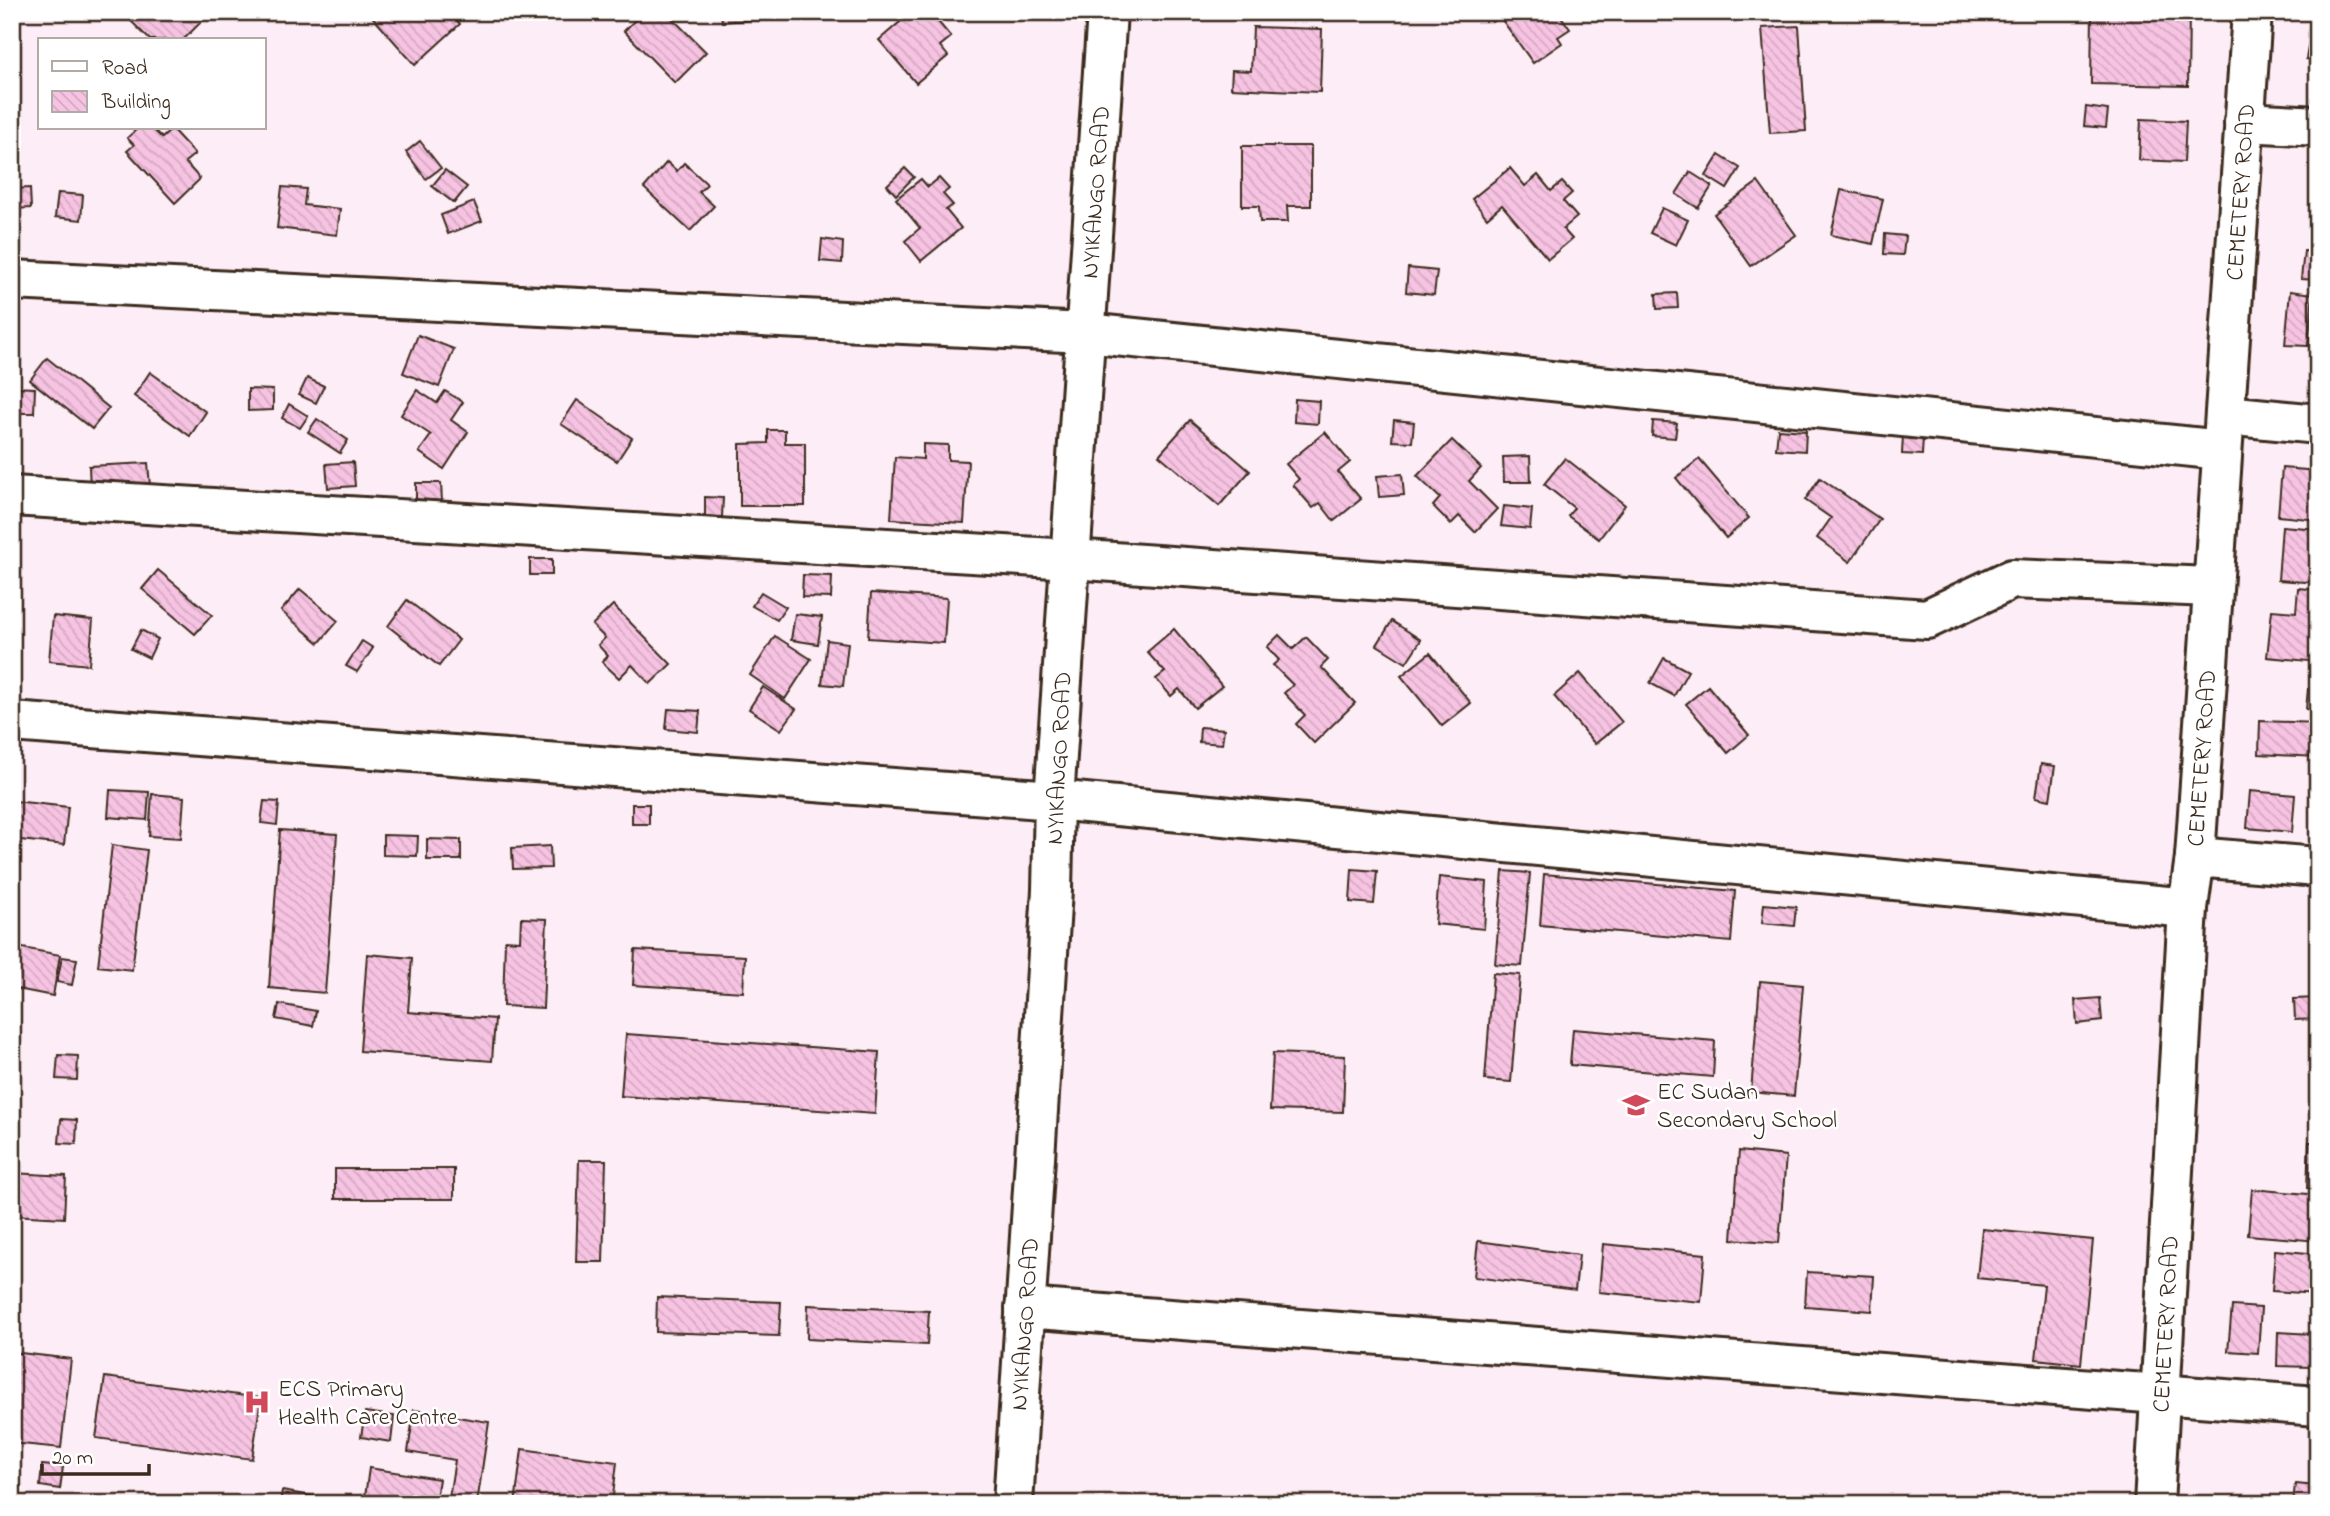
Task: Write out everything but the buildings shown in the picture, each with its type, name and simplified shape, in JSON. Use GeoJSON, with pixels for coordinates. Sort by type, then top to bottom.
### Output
{"type":"FeatureCollection","features":[{"type":"Feature","properties":{"kind":"street","name":"NYIKANGO ROAD"},"geometry":{"type":"LineString","coordinates":[[1013,1504],[1052,890],[1054,800],[1107,12]]}},
{"type":"Feature","properties":{"kind":"street","name":"CEMETERY ROAD"},"geometry":{"type":"LineString","coordinates":[[2154,1504],[2188,908],[2195,858],[2252,12]]}},
{"type":"Feature","properties":{"kind":"street"},"geometry":{"type":"LineString","coordinates":[[2244,122],[2318,126]]}},
{"type":"Feature","properties":{"kind":"street"},"geometry":{"type":"LineString","coordinates":[[12,280],[1086,333],[2224,432],[2318,424]]}},
{"type":"Feature","properties":{"kind":"street"},"geometry":{"type":"LineString","coordinates":[[12,496],[1071,559],[1927,619],[2012,579],[2212,587]]}},
{"type":"Feature","properties":{"kind":"street"},"geometry":{"type":"LineString","coordinates":[[12,722],[1054,800],[2188,908]]}},
{"type":"Feature","properties":{"kind":"street"},"geometry":{"type":"LineString","coordinates":[[2195,858],[2318,867]]}},
{"type":"Feature","properties":{"kind":"street"},"geometry":{"type":"LineString","coordinates":[[1025,1308],[2318,1406]]}},
{"type":"Feature","properties":{"kind":"place","name":"EC Sudan Secondary School"},"geometry":{"type":"Point","coordinates":[1636,1105]}},
{"type":"Feature","properties":{"kind":"place","name":"ECS Primary Health Care Centre"},"geometry":{"type":"Point","coordinates":[257,1402]}}]}
